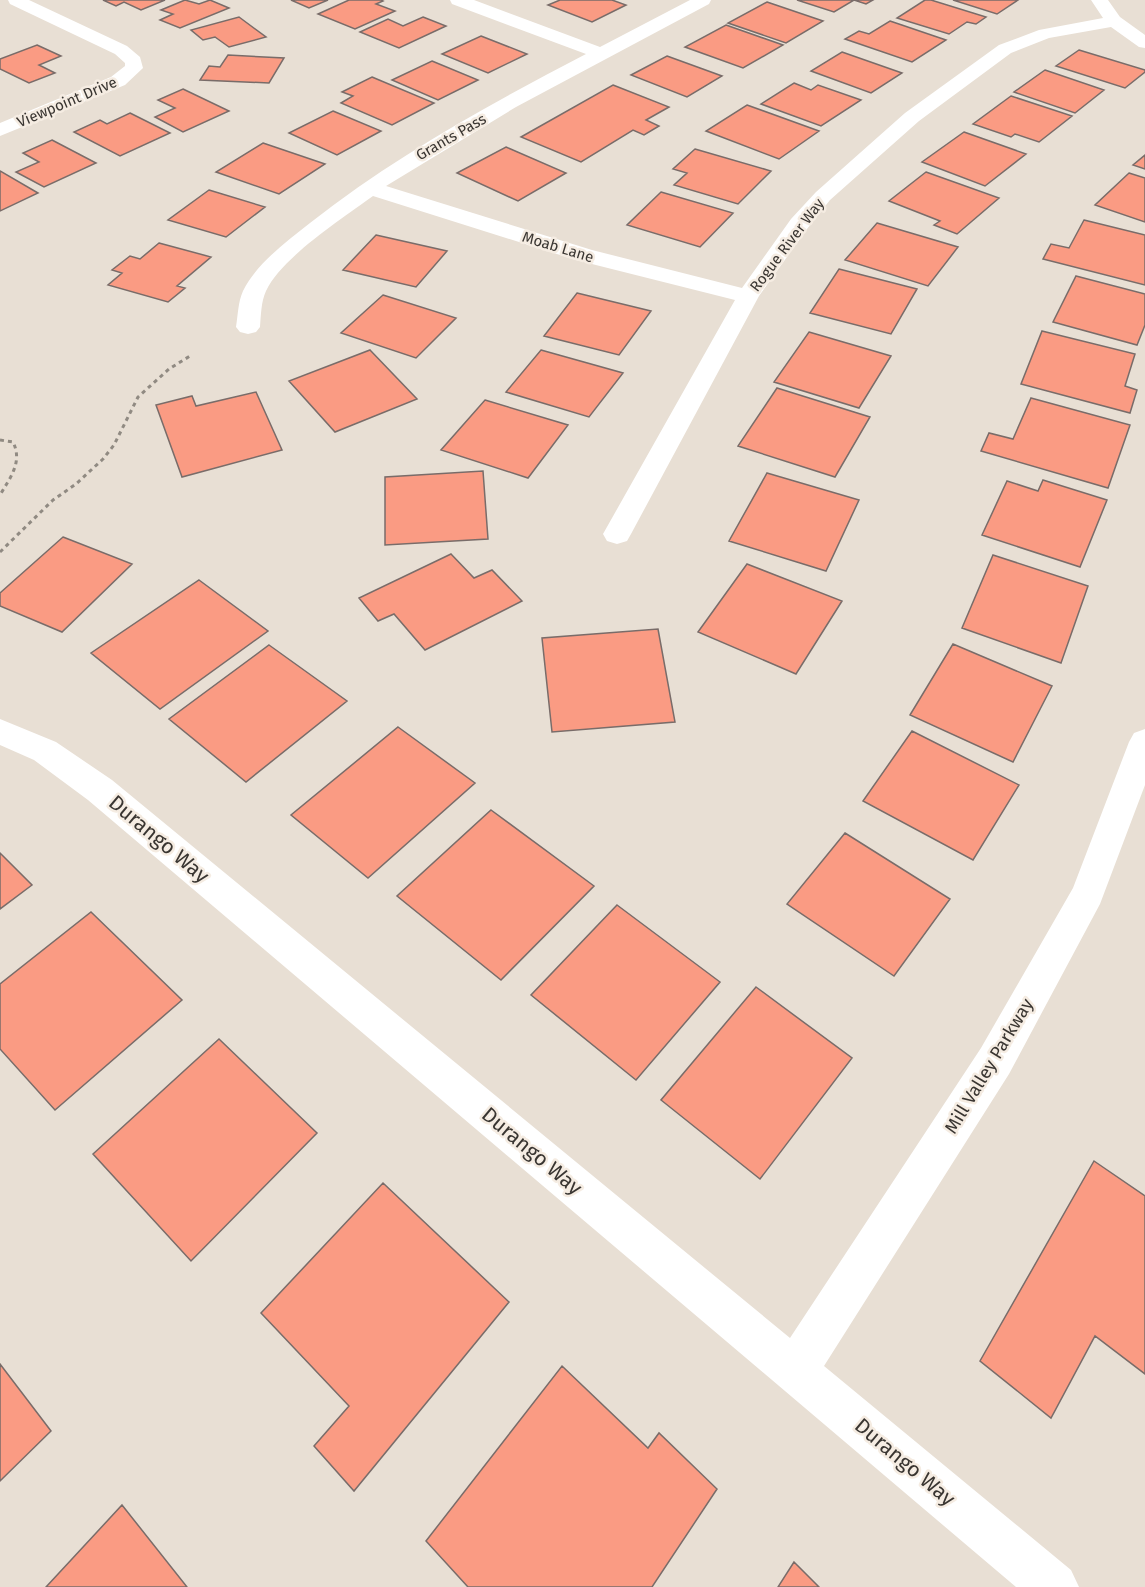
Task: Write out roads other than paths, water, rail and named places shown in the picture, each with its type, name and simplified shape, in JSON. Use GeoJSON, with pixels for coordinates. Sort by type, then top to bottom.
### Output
{"type":"FeatureCollection","features":[{"type":"Feature","properties":{"kind":"street","name":"Viewpoint Drive"},"geometry":{"type":"LineString","coordinates":[[0,130],[118,81],[134,68],[134,61],[121,50],[16,0]]}},
{"type":"Feature","properties":{"kind":"street"},"geometry":{"type":"LineString","coordinates":[[458,0],[602,54]]}},
{"type":"Feature","properties":{"kind":"street","name":"Grants Pass"},"geometry":{"type":"LineString","coordinates":[[248,327],[255,289],[270,270],[290,250],[370,188],[446,138],[703,0]]}},
{"type":"Feature","properties":{"kind":"street"},"geometry":{"type":"LineString","coordinates":[[1099,0],[1114,21],[1145,43]]}},
{"type":"Feature","properties":{"kind":"street","name":"Rogue River Way"},"geometry":{"type":"LineString","coordinates":[[617,534],[748,296],[799,224],[823,196],[879,145],[989,59],[1023,42],[1069,28],[1114,21]]}},
{"type":"Feature","properties":{"kind":"street","name":"Moab Lane"},"geometry":{"type":"LineString","coordinates":[[370,188],[584,255],[748,296]]}},
{"type":"Feature","properties":{"kind":"street","name":"Durango Way"},"geometry":{"type":"LineString","coordinates":[[0,731],[45,751],[100,790],[1054,1587]]}},
{"type":"Feature","properties":{"kind":"street","name":"Mill Valley Parkway"},"geometry":{"type":"LineString","coordinates":[[795,1370],[1001,1051],[1088,893],[1145,742]]}}]}
